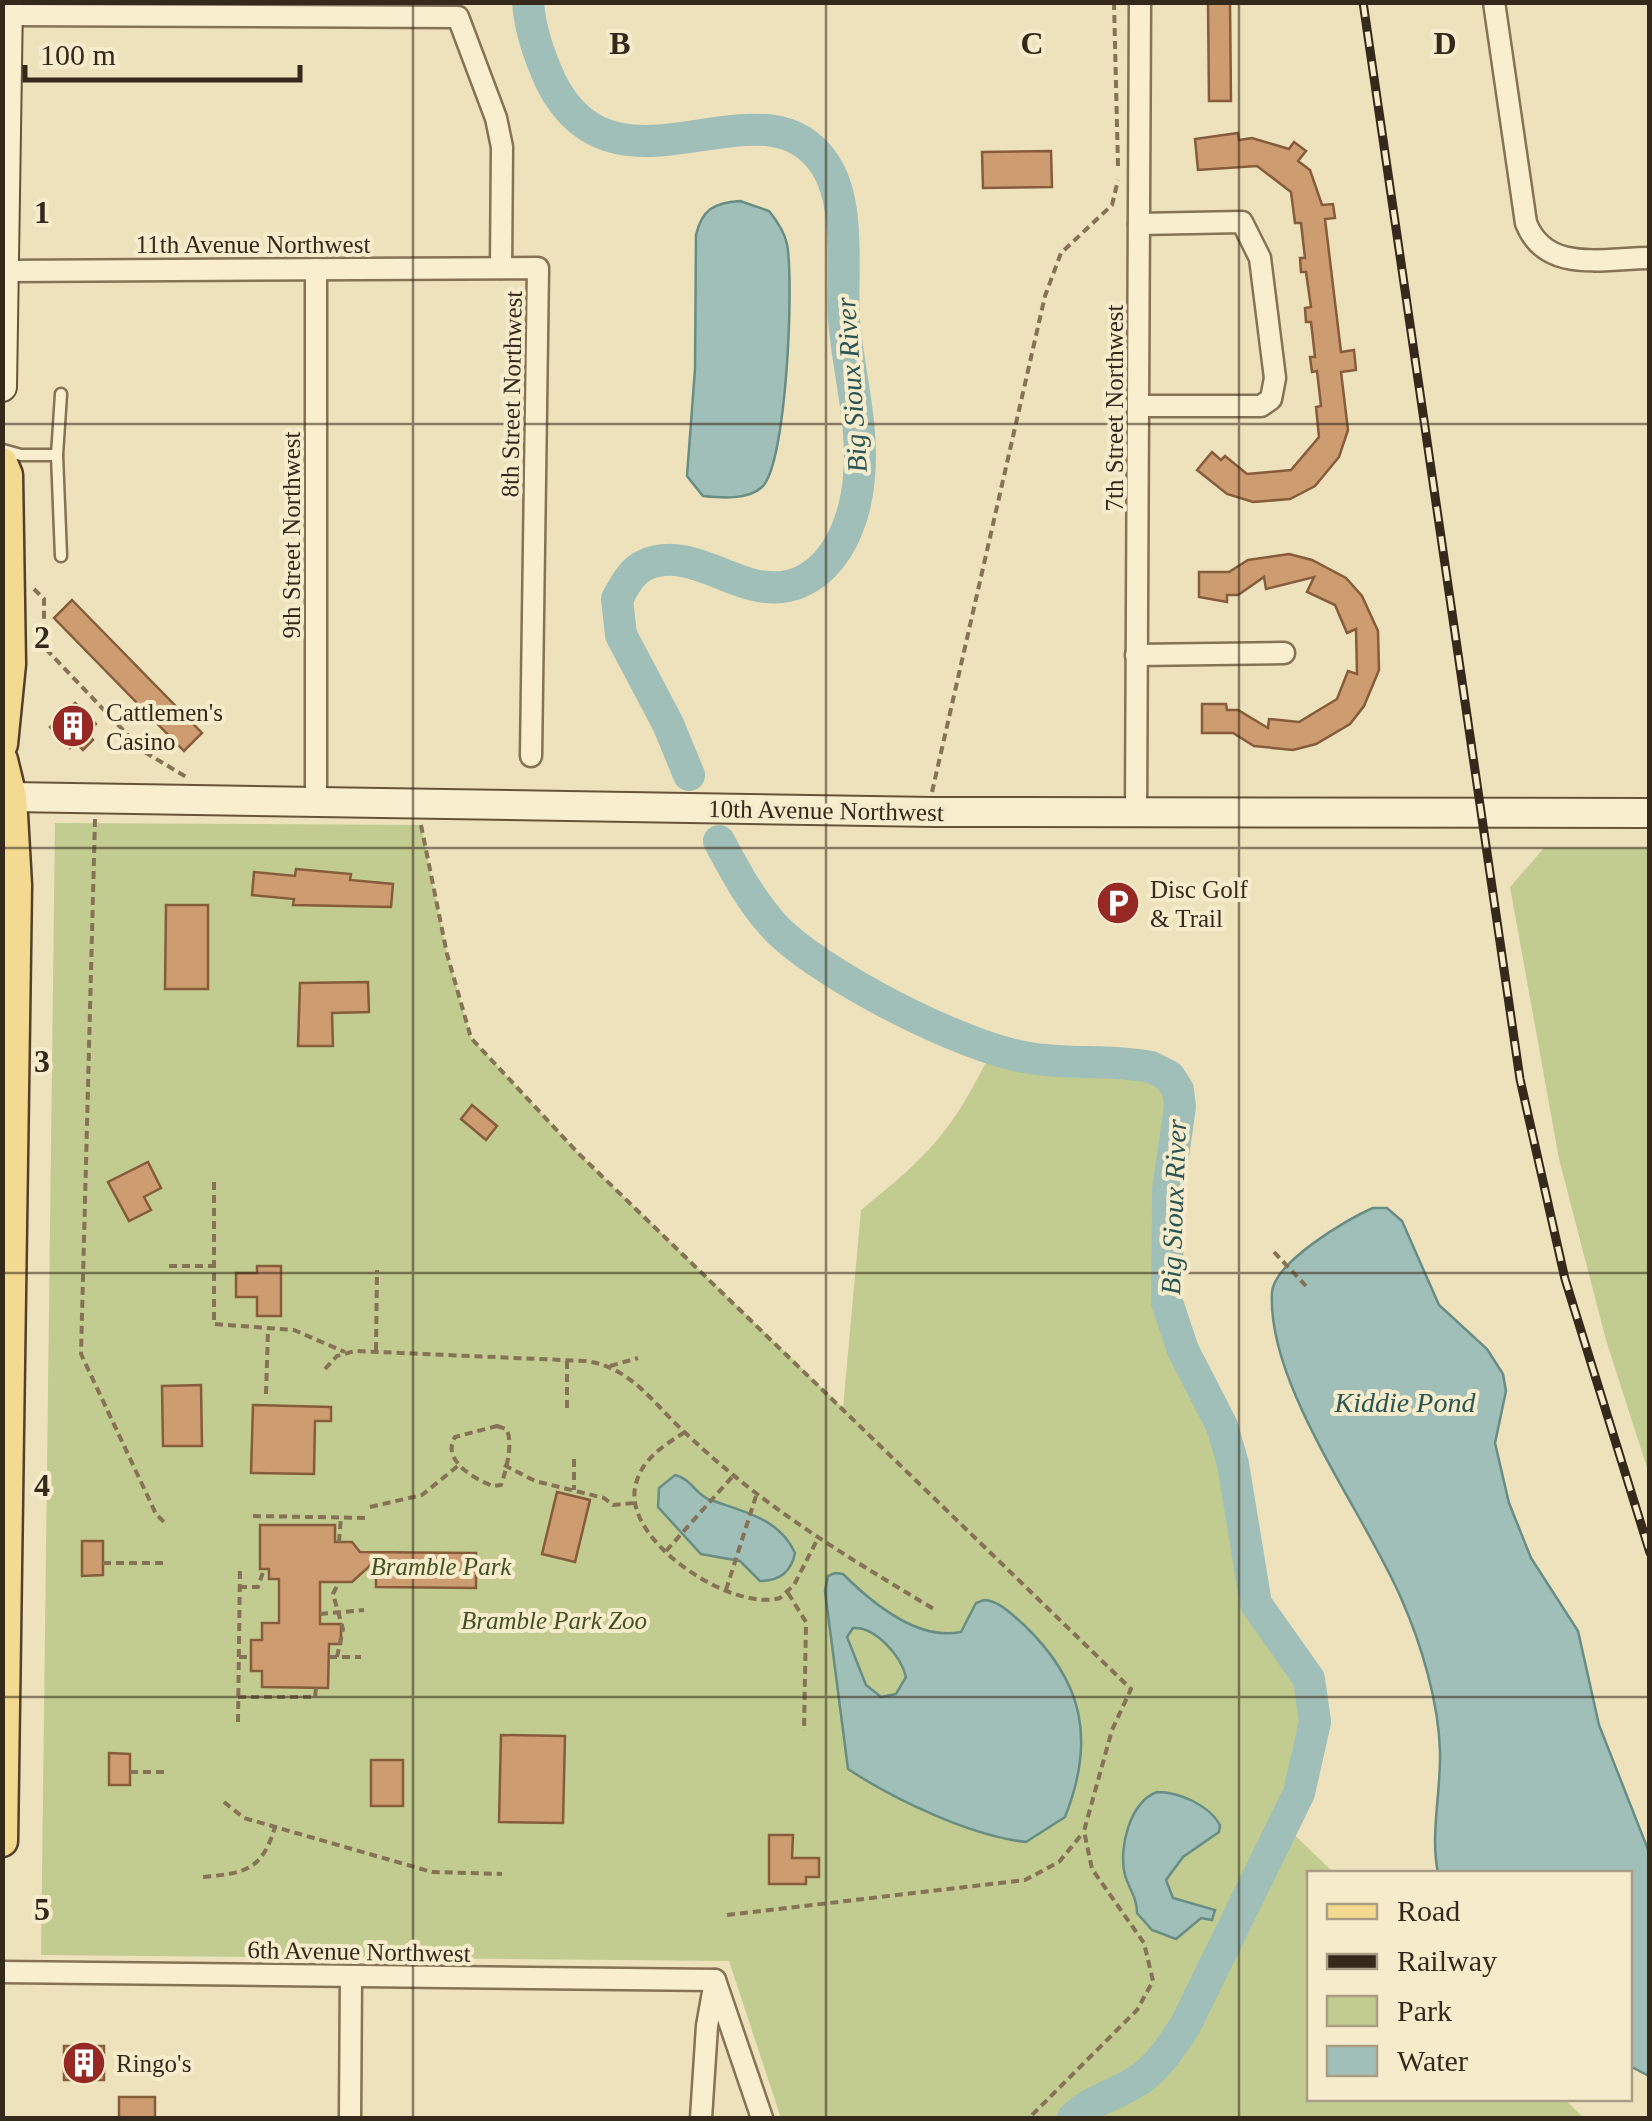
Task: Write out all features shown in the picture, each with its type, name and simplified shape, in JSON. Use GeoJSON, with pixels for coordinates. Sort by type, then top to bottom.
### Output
{"type":"FeatureCollection","features":[{"type":"Feature","properties":{"kind":"main road"},"geometry":{"type":"LineString","coordinates":[[2,463],[7,475],[10,664],[2,744]]}},
{"type":"Feature","properties":{"kind":"main road"},"geometry":{"type":"LineString","coordinates":[[2,760],[16,885],[2,1841]]}},
{"type":"Feature","properties":{"kind":"street","name":"7th Street Northwest"},"geometry":{"type":"LineString","coordinates":[[1136,813],[1140,2]]}},
{"type":"Feature","properties":{"kind":"street"},"geometry":{"type":"LineString","coordinates":[[1494,2],[1526,223],[1536,246],[1560,258],[1650,258]]}},
{"type":"Feature","properties":{"kind":"street"},"geometry":{"type":"LineString","coordinates":[[2,386],[8,9],[312,10]]}},
{"type":"Feature","properties":{"kind":"street","name":"8th Street Northwest"},"geometry":{"type":"LineString","coordinates":[[312,10],[458,17],[496,118],[502,148],[501,268],[538,268],[530,756]]}},
{"type":"Feature","properties":{"kind":"street"},"geometry":{"type":"LineString","coordinates":[[1139,224],[1242,222],[1260,258],[1275,378],[1272,399],[1260,406],[1140,406]]}},
{"type":"Feature","properties":{"kind":"street","name":"11th Avenue Northwest"},"geometry":{"type":"LineString","coordinates":[[6,271],[501,268]]}},
{"type":"Feature","properties":{"kind":"street","name":"9th Street Northwest"},"geometry":{"type":"LineString","coordinates":[[316,269],[316,802]]}},
{"type":"Feature","properties":{"kind":"street"},"geometry":{"type":"LineString","coordinates":[[1136,655],[1284,653]]}},
{"type":"Feature","properties":{"kind":"street","name":"10th Avenue Northwest"},"geometry":{"type":"LineString","coordinates":[[7,797],[932,812],[1650,813]]}},
{"type":"Feature","properties":{"kind":"street","name":"6th Avenue Northwest"},"geometry":{"type":"LineString","coordinates":[[2,1972],[715,1980]]}},
{"type":"Feature","properties":{"kind":"street"},"geometry":{"type":"LineString","coordinates":[[350,2118],[351,1976]]}},
{"type":"Feature","properties":{"kind":"street"},"geometry":{"type":"LineString","coordinates":[[702,2118],[703,2060],[715,1980]]}},
{"type":"Feature","properties":{"kind":"street"},"geometry":{"type":"LineString","coordinates":[[715,1980],[762,2118]]}},
{"type":"Feature","properties":{"kind":"lane"},"geometry":{"type":"LineString","coordinates":[[62,394],[57,456],[62,556]]}},
{"type":"Feature","properties":{"kind":"lane"},"geometry":{"type":"LineString","coordinates":[[2,450],[22,456],[57,456]]}},
{"type":"Feature","properties":{"kind":"path"},"geometry":{"type":"LineString","coordinates":[[932,812],[932,790],[950,703],[1045,296],[1062,253],[1112,205],[1118,193],[1114,2]]}},
{"type":"Feature","properties":{"kind":"path"},"geometry":{"type":"LineString","coordinates":[[7,562],[44,599],[44,647],[143,751],[188,775],[188,800]]}},
{"type":"Feature","properties":{"kind":"path"},"geometry":{"type":"LineString","coordinates":[[95,818],[80,1354],[156,1514],[165,1523]]}},
{"type":"Feature","properties":{"kind":"path"},"geometry":{"type":"LineString","coordinates":[[421,825],[447,954],[471,1038],[578,1153],[1132,1689],[1112,1730],[1084,1831],[1059,1862],[1025,1880],[727,1915]]}},
{"type":"Feature","properties":{"kind":"path"},"geometry":{"type":"LineString","coordinates":[[214,1182],[214,1324],[307,1333],[345,1352],[567,1360],[610,1366],[638,1358]]}},
{"type":"Feature","properties":{"kind":"path"},"geometry":{"type":"LineString","coordinates":[[1274,1252],[1306,1286]]}},
{"type":"Feature","properties":{"kind":"path"},"geometry":{"type":"LineString","coordinates":[[170,1266],[214,1266]]}},
{"type":"Feature","properties":{"kind":"path"},"geometry":{"type":"LineString","coordinates":[[376,1352],[377,1270]]}},
{"type":"Feature","properties":{"kind":"path"},"geometry":{"type":"LineString","coordinates":[[266,1394],[268,1330]]}},
{"type":"Feature","properties":{"kind":"path"},"geometry":{"type":"LineString","coordinates":[[325,1369],[345,1352]]}},
{"type":"Feature","properties":{"kind":"path"},"geometry":{"type":"LineString","coordinates":[[567,1360],[567,1412]]}},
{"type":"Feature","properties":{"kind":"path"},"geometry":{"type":"LineString","coordinates":[[610,1366],[634,1381],[756,1496],[817,1540],[937,1610]]}},
{"type":"Feature","properties":{"kind":"path"},"geometry":{"type":"LineString","coordinates":[[497,1426],[506,1430],[512,1441],[504,1465],[501,1485],[494,1486],[458,1466],[450,1457],[455,1437],[497,1426]]}},
{"type":"Feature","properties":{"kind":"path"},"geometry":{"type":"LineString","coordinates":[[685,1432],[656,1450],[634,1490],[635,1503],[666,1551],[694,1576],[726,1590],[770,1601],[788,1592],[817,1540]]}},
{"type":"Feature","properties":{"kind":"path"},"geometry":{"type":"LineString","coordinates":[[574,1459],[574,1490]]}},
{"type":"Feature","properties":{"kind":"path"},"geometry":{"type":"LineString","coordinates":[[504,1465],[535,1481],[613,1505],[635,1503]]}},
{"type":"Feature","properties":{"kind":"path"},"geometry":{"type":"LineString","coordinates":[[370,1508],[422,1495],[458,1466]]}},
{"type":"Feature","properties":{"kind":"path"},"geometry":{"type":"LineString","coordinates":[[666,1551],[732,1477]]}},
{"type":"Feature","properties":{"kind":"path"},"geometry":{"type":"LineString","coordinates":[[726,1590],[756,1496]]}},
{"type":"Feature","properties":{"kind":"path"},"geometry":{"type":"LineString","coordinates":[[253,1516],[369,1518]]}},
{"type":"Feature","properties":{"kind":"path"},"geometry":{"type":"LineString","coordinates":[[339,1542],[341,1517]]}},
{"type":"Feature","properties":{"kind":"path"},"geometry":{"type":"LineString","coordinates":[[103,1563],[165,1563]]}},
{"type":"Feature","properties":{"kind":"path"},"geometry":{"type":"LineString","coordinates":[[238,1722],[240,1566]]}},
{"type":"Feature","properties":{"kind":"path"},"geometry":{"type":"LineString","coordinates":[[239,1587],[258,1587],[264,1569]]}},
{"type":"Feature","properties":{"kind":"path"},"geometry":{"type":"LineString","coordinates":[[337,1657],[343,1641],[340,1612],[332,1594],[340,1582]]}},
{"type":"Feature","properties":{"kind":"path"},"geometry":{"type":"LineString","coordinates":[[788,1592],[806,1622],[804,1731]]}},
{"type":"Feature","properties":{"kind":"path"},"geometry":{"type":"LineString","coordinates":[[320,1614],[364,1610]]}},
{"type":"Feature","properties":{"kind":"path"},"geometry":{"type":"LineString","coordinates":[[239,1657],[251,1657]]}},
{"type":"Feature","properties":{"kind":"path"},"geometry":{"type":"LineString","coordinates":[[328,1657],[361,1657]]}},
{"type":"Feature","properties":{"kind":"path"},"geometry":{"type":"LineString","coordinates":[[238,1696],[315,1697],[316,1688]]}},
{"type":"Feature","properties":{"kind":"path"},"geometry":{"type":"LineString","coordinates":[[130,1772],[164,1772]]}},
{"type":"Feature","properties":{"kind":"path"},"geometry":{"type":"LineString","coordinates":[[224,1802],[244,1818],[432,1872],[502,1874]]}},
{"type":"Feature","properties":{"kind":"path"},"geometry":{"type":"LineString","coordinates":[[204,1877],[230,1875],[256,1865],[268,1853],[275,1827]]}},
{"type":"Feature","properties":{"kind":"path"},"geometry":{"type":"LineString","coordinates":[[1028,2118],[1137,2010],[1153,1981],[1144,1944],[1092,1869],[1084,1831]]}},
{"type":"Feature","properties":{"kind":"green space","name":"Bramble Park"},"geometry":{"type":"Polygon","coordinates":[[[55,823],[421,825],[447,954],[471,1038],[578,1153],[843,1408],[861,1210],[939,1138],[993,1048],[1073,1064],[1129,1063],[1169,1076],[1180,1116],[1164,1237],[1168,1306],[1233,1462],[1246,1570],[1256,1604],[1296,1660],[1312,1700],[1312,1742],[1283,1824],[1332,1871],[1307,1871],[1307,2101],[1566,2101],[1584,2118],[781,2118],[729,1961],[41,1955],[55,823]]]}},
{"type":"Feature","properties":{"kind":"green space"},"geometry":{"type":"Polygon","coordinates":[[[1544,848],[1649,848],[1649,1474],[1606,1340],[1559,1159],[1510,887],[1544,848]]]}},
{"type":"Feature","properties":{"kind":"water"},"geometry":{"type":"Polygon","coordinates":[[[740,201],[769,211],[787,244],[789,331],[783,410],[771,471],[762,487],[742,496],[703,496],[687,476],[695,369],[696,235],[711,209],[740,201]]]}},
{"type":"Feature","properties":{"kind":"water","name":"Kiddie Pond"},"geometry":{"type":"Polygon","coordinates":[[[1373,1208],[1387,1208],[1402,1221],[1439,1305],[1487,1349],[1503,1374],[1506,1391],[1495,1443],[1509,1503],[1531,1558],[1578,1631],[1599,1725],[1649,1852],[1649,2076],[1632,2067],[1632,1871],[1438,1871],[1435,1844],[1439,1733],[1422,1654],[1385,1564],[1301,1408],[1275,1329],[1272,1293],[1276,1281],[1298,1256],[1373,1208]]]}},
{"type":"Feature","properties":{"kind":"water"},"geometry":{"type":"Polygon","coordinates":[[[675,1475],[708,1499],[758,1517],[779,1531],[795,1553],[787,1571],[760,1581],[740,1561],[701,1554],[658,1507],[659,1488],[675,1475]]]}},
{"type":"Feature","properties":{"kind":"water"},"geometry":{"type":"Polygon","coordinates":[[[843,1574],[881,1607],[928,1631],[961,1632],[976,1603],[984,1600],[1000,1605],[1023,1624],[1059,1667],[1078,1713],[1080,1762],[1065,1817],[1026,1842],[1004,1838],[934,1815],[848,1769],[825,1591],[828,1576],[843,1574]],[[853,1628],[847,1637],[866,1685],[881,1697],[896,1694],[906,1677],[899,1660],[878,1637],[853,1628]]]}},
{"type":"Feature","properties":{"kind":"water"},"geometry":{"type":"Polygon","coordinates":[[[1157,1792],[1193,1801],[1209,1811],[1220,1825],[1219,1832],[1183,1857],[1166,1880],[1173,1898],[1215,1910],[1212,1920],[1201,1918],[1176,1939],[1152,1930],[1137,1913],[1123,1864],[1133,1816],[1157,1792]]]}},
{"type":"Feature","properties":{"kind":"building"},"geometry":{"type":"Polygon","coordinates":[[[1208,2],[1230,2],[1231,101],[1209,101],[1208,2]]]}},
{"type":"Feature","properties":{"kind":"building"},"geometry":{"type":"Polygon","coordinates":[[[1238,133],[1239,140],[1252,138],[1289,149],[1294,142],[1306,151],[1298,161],[1310,170],[1322,205],[1333,204],[1335,218],[1325,219],[1341,352],[1354,350],[1356,370],[1341,372],[1348,430],[1339,457],[1315,486],[1290,499],[1253,502],[1227,494],[1197,470],[1212,452],[1221,460],[1225,456],[1247,474],[1291,470],[1319,437],[1316,407],[1321,406],[1317,371],[1312,372],[1310,357],[1315,357],[1311,322],[1306,322],[1305,308],[1311,307],[1306,272],[1301,272],[1300,258],[1305,258],[1301,223],[1295,223],[1291,192],[1257,166],[1198,170],[1195,139],[1238,133]]]}},
{"type":"Feature","properties":{"kind":"building"},"geometry":{"type":"Polygon","coordinates":[[[1051,151],[1052,187],[983,188],[982,152],[1051,151]]]}},
{"type":"Feature","properties":{"kind":"building"},"geometry":{"type":"Polygon","coordinates":[[[1289,554],[1312,560],[1346,578],[1362,596],[1378,631],[1379,670],[1364,706],[1350,724],[1316,744],[1293,750],[1254,746],[1233,733],[1202,733],[1202,704],[1226,704],[1227,710],[1238,710],[1268,728],[1269,719],[1299,722],[1337,699],[1348,671],[1357,674],[1356,629],[1347,633],[1335,605],[1307,592],[1314,577],[1266,589],[1264,577],[1238,595],[1227,595],[1227,602],[1199,597],[1199,572],[1229,572],[1248,560],[1289,554]]]}},
{"type":"Feature","properties":{"kind":"building"},"geometry":{"type":"Polygon","coordinates":[[[72,600],[202,733],[184,751],[54,618],[72,600]]]}},
{"type":"Feature","properties":{"kind":"building","name":"Cattlemen's Casino"},"geometry":{"type":"Polygon","coordinates":[[[75,703],[96,724],[87,733],[93,740],[83,750],[76,743],[70,748],[50,727],[75,703]]]}},
{"type":"Feature","properties":{"kind":"building"},"geometry":{"type":"Polygon","coordinates":[[[296,869],[351,874],[350,880],[393,884],[391,907],[293,905],[294,899],[252,895],[254,872],[295,876],[296,869]]]}},
{"type":"Feature","properties":{"kind":"building"},"geometry":{"type":"Polygon","coordinates":[[[166,905],[208,905],[208,989],[165,989],[166,905]]]}},
{"type":"Feature","properties":{"kind":"building"},"geometry":{"type":"Polygon","coordinates":[[[368,982],[369,1012],[332,1013],[333,1046],[298,1046],[300,983],[368,982]]]}},
{"type":"Feature","properties":{"kind":"building"},"geometry":{"type":"Polygon","coordinates":[[[472,1105],[497,1126],[486,1140],[461,1119],[472,1105]]]}},
{"type":"Feature","properties":{"kind":"building"},"geometry":{"type":"Polygon","coordinates":[[[148,1162],[161,1188],[144,1197],[151,1210],[129,1221],[108,1182],[148,1162]]]}},
{"type":"Feature","properties":{"kind":"building"},"geometry":{"type":"Polygon","coordinates":[[[257,1266],[281,1266],[281,1316],[257,1316],[257,1297],[236,1297],[236,1273],[257,1273],[257,1266]]]}},
{"type":"Feature","properties":{"kind":"building"},"geometry":{"type":"Polygon","coordinates":[[[201,1385],[202,1446],[163,1446],[162,1386],[201,1385]]]}},
{"type":"Feature","properties":{"kind":"building"},"geometry":{"type":"Polygon","coordinates":[[[253,1405],[331,1407],[331,1421],[315,1421],[314,1474],[251,1473],[253,1405]]]}},
{"type":"Feature","properties":{"kind":"building"},"geometry":{"type":"Polygon","coordinates":[[[557,1492],[590,1500],[575,1562],[542,1554],[557,1492]]]}},
{"type":"Feature","properties":{"kind":"building"},"geometry":{"type":"Polygon","coordinates":[[[260,1525],[335,1525],[335,1542],[352,1542],[360,1552],[476,1553],[476,1588],[376,1587],[376,1560],[352,1582],[320,1582],[320,1624],[341,1624],[341,1644],[329,1644],[328,1688],[262,1687],[262,1671],[251,1671],[251,1640],[262,1640],[262,1623],[279,1623],[279,1579],[269,1579],[269,1569],[260,1569],[260,1525]]]}},
{"type":"Feature","properties":{"kind":"building"},"geometry":{"type":"Polygon","coordinates":[[[82,1541],[103,1541],[103,1575],[82,1576],[82,1541]]]}},
{"type":"Feature","properties":{"kind":"building"},"geometry":{"type":"Polygon","coordinates":[[[501,1735],[565,1736],[563,1823],[499,1822],[501,1735]]]}},
{"type":"Feature","properties":{"kind":"building"},"geometry":{"type":"Polygon","coordinates":[[[109,1753],[130,1754],[130,1785],[109,1785],[109,1753]]]}},
{"type":"Feature","properties":{"kind":"building"},"geometry":{"type":"Polygon","coordinates":[[[371,1760],[403,1760],[403,1806],[371,1806],[371,1760]]]}},
{"type":"Feature","properties":{"kind":"building"},"geometry":{"type":"Polygon","coordinates":[[[769,1835],[793,1835],[792,1858],[819,1858],[819,1877],[806,1877],[806,1884],[769,1884],[769,1835]]]}},
{"type":"Feature","properties":{"kind":"building","name":"Ringo's"},"geometry":{"type":"Polygon","coordinates":[[[64,2046],[104,2046],[104,2080],[64,2080],[64,2046]]]}},
{"type":"Feature","properties":{"kind":"building"},"geometry":{"type":"Polygon","coordinates":[[[119,2097],[155,2097],[155,2118],[119,2118],[119,2097]]]}},
{"type":"Feature","properties":{"kind":"waterway","name":"Big Sioux River"},"geometry":{"type":"LineString","coordinates":[[528,2],[533,33],[551,82],[579,119],[612,137],[650,141],[764,130],[797,138],[824,163],[839,198],[844,319],[860,457],[856,498],[842,540],[816,573],[799,583],[778,587],[754,585],[686,562],[659,561],[636,571],[617,599],[621,635],[668,724],[689,775]]}},
{"type":"Feature","properties":{"kind":"waterway","name":"Big Sioux River"},"geometry":{"type":"LineString","coordinates":[[719,841],[750,895],[773,925],[856,986],[931,1024],[1001,1051],[1044,1060],[1151,1067],[1169,1076],[1178,1090],[1180,1107],[1168,1190],[1167,1302],[1183,1350],[1222,1426],[1233,1464],[1256,1604],[1309,1679],[1315,1722],[1299,1793],[1185,2026],[1161,2060],[1143,2077],[1073,2118]]}},
{"type":"Feature","properties":{"kind":"railway"},"geometry":{"type":"LineString","coordinates":[[1363,2],[1520,1079],[1565,1279],[1650,1553]]}},
{"type":"Feature","properties":{"kind":"place","name":"Cattlemen's Casino"},"geometry":{"type":"Point","coordinates":[73,726]}},
{"type":"Feature","properties":{"kind":"place","name":"Disc Golf & Trail"},"geometry":{"type":"Point","coordinates":[1118,903]}},
{"type":"Feature","properties":{"kind":"place","name":"Ringo's"},"geometry":{"type":"Point","coordinates":[84,2063]}},
{"type":"Feature","properties":{"kind":"park label","name":"Bramble Park Zoo"},"geometry":{"type":"Point","coordinates":[554,1620]}}]}
